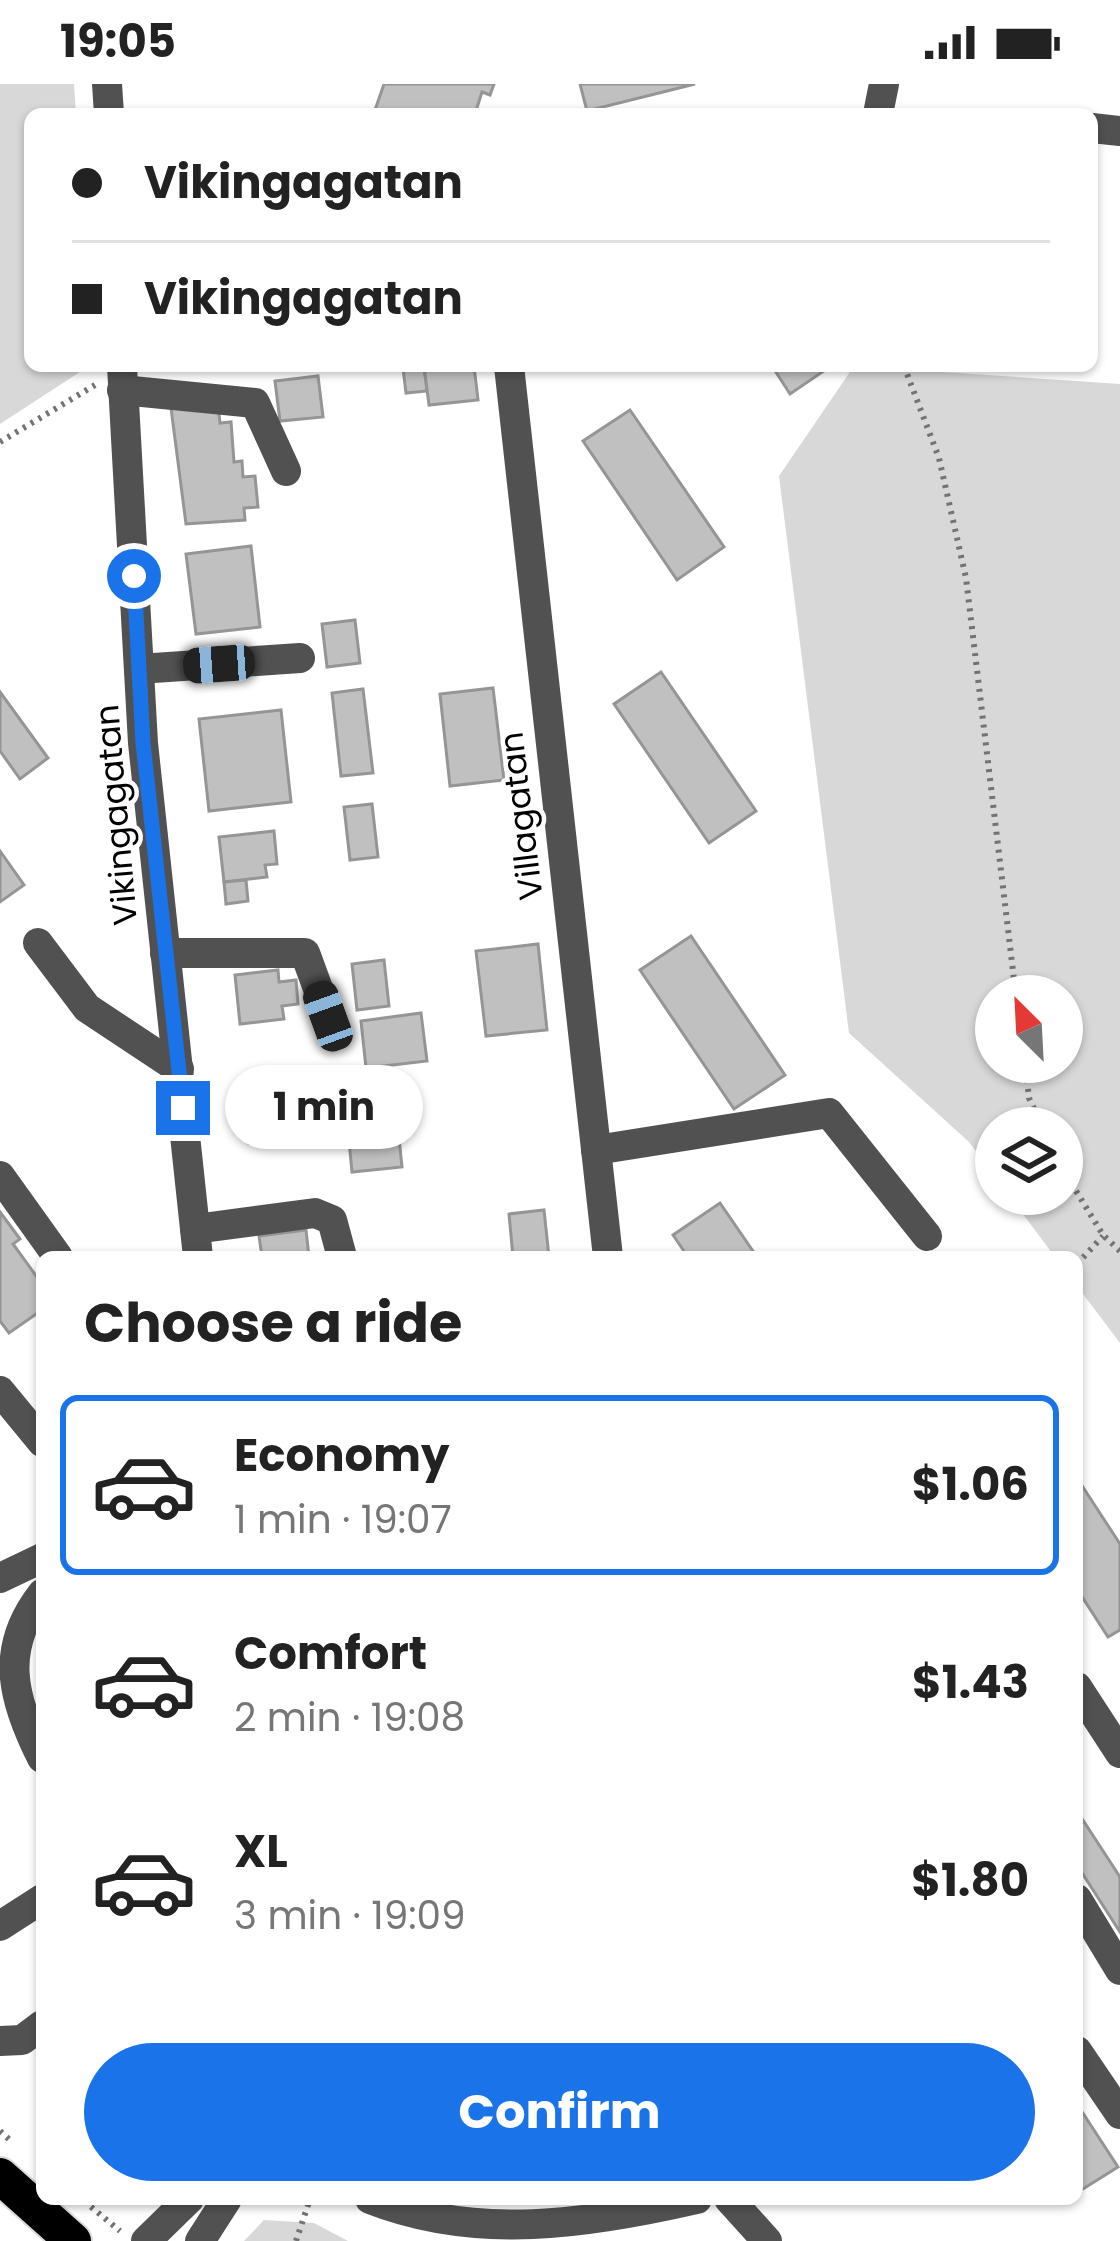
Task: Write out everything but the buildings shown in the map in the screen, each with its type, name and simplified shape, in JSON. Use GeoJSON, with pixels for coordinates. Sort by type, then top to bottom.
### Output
{"type":"FeatureCollection","features":[{"type":"Feature","properties":{"kind":"highway"},"geometry":{"type":"LineString","coordinates":[[0,2176],[73,2241]]}},
{"type":"Feature","properties":{"kind":"street","name":"Villagatan"},"geometry":{"type":"LineString","coordinates":[[509,372],[607,1251]]}},
{"type":"Feature","properties":{"kind":"street"},"geometry":{"type":"LineString","coordinates":[[122,375],[255,403],[286,471]]}},
{"type":"Feature","properties":{"kind":"street","name":"Vikingagatan"},"geometry":{"type":"LineString","coordinates":[[122,375],[139,669],[196,1243]]}},
{"type":"Feature","properties":{"kind":"street"},"geometry":{"type":"LineString","coordinates":[[139,669],[300,658]]}},
{"type":"Feature","properties":{"kind":"street"},"geometry":{"type":"LineString","coordinates":[[38,943],[87,1008],[178,1069]]}},
{"type":"Feature","properties":{"kind":"street"},"geometry":{"type":"LineString","coordinates":[[165,953],[305,953],[328,1016]]}},
{"type":"Feature","properties":{"kind":"street"},"geometry":{"type":"LineString","coordinates":[[596,1150],[829,1113],[927,1236]]}},
{"type":"Feature","properties":{"kind":"street"},"geometry":{"type":"LineString","coordinates":[[0,1176],[54,1251]]}},
{"type":"Feature","properties":{"kind":"street"},"geometry":{"type":"LineString","coordinates":[[196,1243],[315,1213],[332,1220],[340,1251]]}},
{"type":"Feature","properties":{"kind":"street"},"geometry":{"type":"LineString","coordinates":[[0,1391],[36,1435]]}},
{"type":"Feature","properties":{"kind":"street"},"geometry":{"type":"LineString","coordinates":[[0,1578],[36,1561]]}},
{"type":"Feature","properties":{"kind":"street"},"geometry":{"type":"LineString","coordinates":[[36,1601],[14,1628],[4,1663],[10,1695],[36,1746]]}},
{"type":"Feature","properties":{"kind":"street"},"geometry":{"type":"LineString","coordinates":[[1083,1696],[1120,1753]]}},
{"type":"Feature","properties":{"kind":"street"},"geometry":{"type":"LineString","coordinates":[[0,1926],[36,1903]]}},
{"type":"Feature","properties":{"kind":"street"},"geometry":{"type":"LineString","coordinates":[[1083,1909],[1120,1970]]}},
{"type":"Feature","properties":{"kind":"street"},"geometry":{"type":"LineString","coordinates":[[0,2041],[22,2040],[36,2030]]}},
{"type":"Feature","properties":{"kind":"street"},"geometry":{"type":"LineString","coordinates":[[1083,2060],[1120,2114]]}},
{"type":"Feature","properties":{"kind":"street"},"geometry":{"type":"LineString","coordinates":[[146,2241],[184,2205]]}},
{"type":"Feature","properties":{"kind":"street"},"geometry":{"type":"LineString","coordinates":[[200,2241],[223,2205]]}},
{"type":"Feature","properties":{"kind":"street"},"geometry":{"type":"LineString","coordinates":[[385,2205],[476,2227],[597,2219],[667,2205]]}},
{"type":"Feature","properties":{"kind":"street"},"geometry":{"type":"LineString","coordinates":[[734,2205],[767,2241]]}},
{"type":"Feature","properties":{"kind":"path"},"geometry":{"type":"LineString","coordinates":[[906,372],[939,458],[966,578],[1013,975]]}},
{"type":"Feature","properties":{"kind":"path"},"geometry":{"type":"LineString","coordinates":[[0,442],[122,375]]}},
{"type":"Feature","properties":{"kind":"path"},"geometry":{"type":"LineString","coordinates":[[1083,1202],[1103,1235],[1120,1251]]}},
{"type":"Feature","properties":{"kind":"path"},"geometry":{"type":"LineString","coordinates":[[1083,1257],[1103,1235]]}},
{"type":"Feature","properties":{"kind":"path"},"geometry":{"type":"LineString","coordinates":[[89,2205],[131,2241]]}},
{"type":"Feature","properties":{"kind":"path"},"geometry":{"type":"LineString","coordinates":[[296,2241],[308,2205]]}},
{"type":"Feature","properties":{"kind":"shaded area"},"geometry":{"type":"Polygon","coordinates":[[[0,84],[74,84],[76,108],[24,108],[24,372],[80,372],[0,424],[0,84]]]}},
{"type":"Feature","properties":{"kind":"shaded area"},"geometry":{"type":"Polygon","coordinates":[[[850,372],[943,372],[1120,384],[1120,1343],[1083,1294],[1083,1251],[1051,1251],[1024,1215],[1083,1215],[1083,1107],[975,1107],[975,1150],[849,1033],[779,476],[850,372]]]}},
{"type":"Feature","properties":{"kind":"shaded area"},"geometry":{"type":"Polygon","coordinates":[[[264,2220],[314,2223],[348,2241],[244,2241],[264,2220]]]}},
{"type":"Feature","properties":{"kind":"route"},"geometry":{"type":"LineString","coordinates":[[134,576],[143,743],[183,1108]]}}]}
